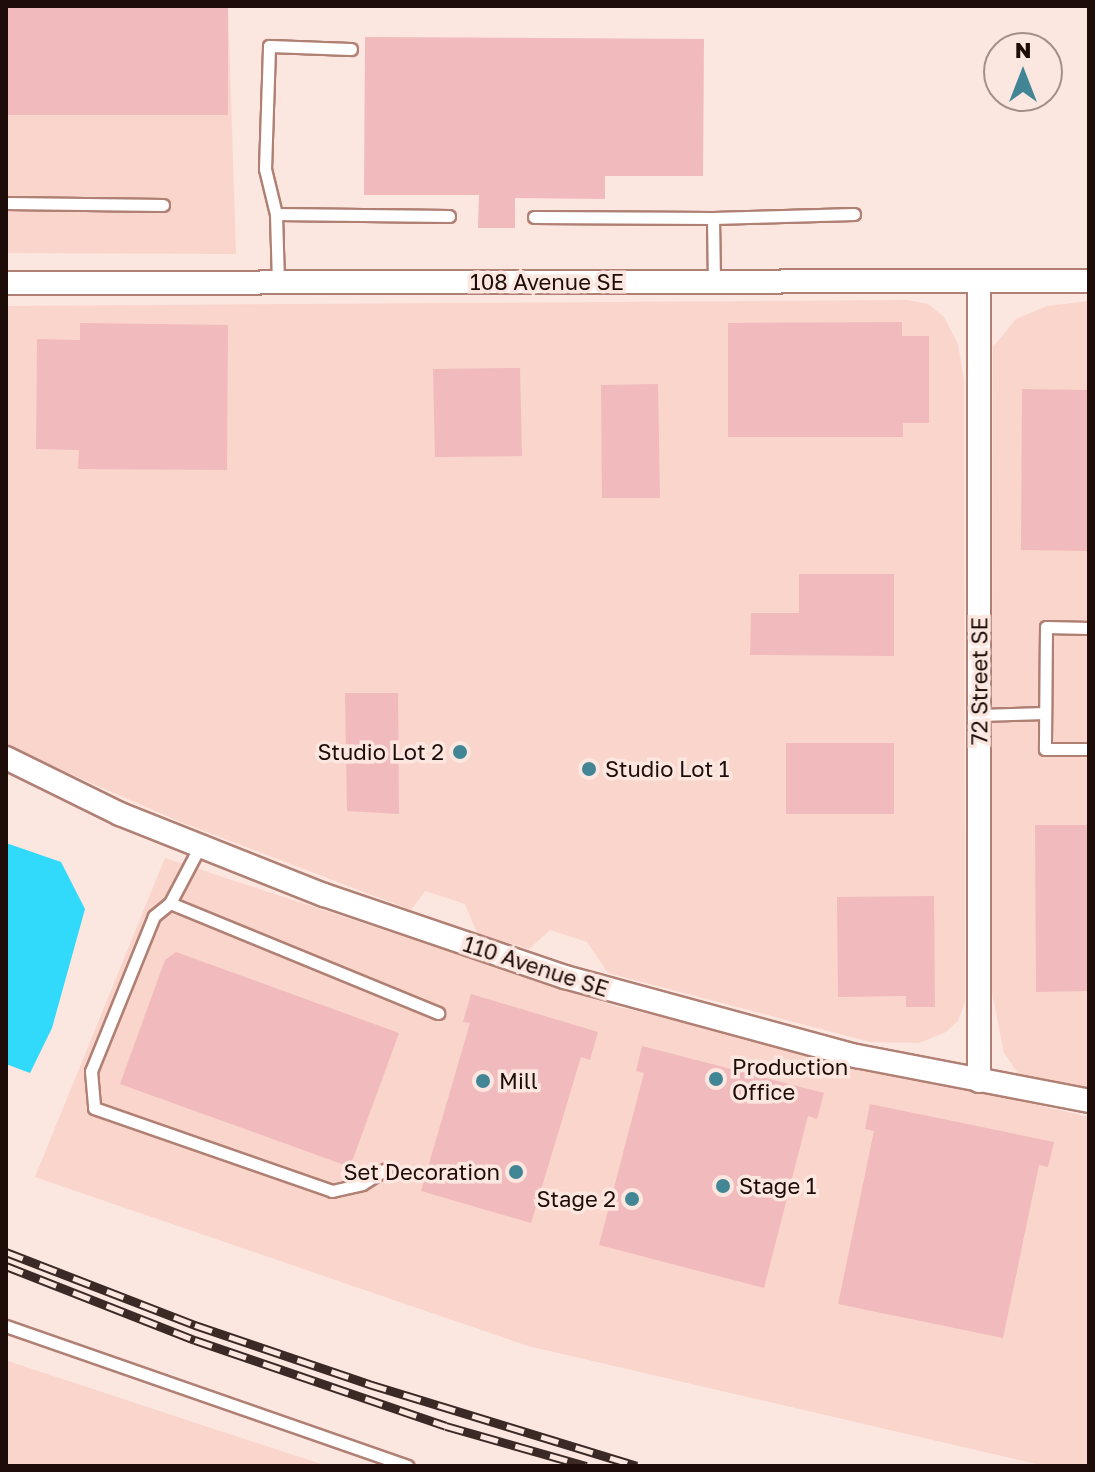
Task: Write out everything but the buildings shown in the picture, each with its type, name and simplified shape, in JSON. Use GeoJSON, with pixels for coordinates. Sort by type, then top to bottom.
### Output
{"type":"FeatureCollection","features":[{"type":"Feature","properties":{"kind":"street","name":"72 Street SE"},"geometry":{"type":"LineString","coordinates":[[979,281],[979,1081]]}},
{"type":"Feature","properties":{"kind":"street","name":"108 Avenue SE"},"geometry":{"type":"LineString","coordinates":[[6,283],[1089,281]]}},
{"type":"Feature","properties":{"kind":"street","name":"110 Avenue SE"},"geometry":{"type":"LineString","coordinates":[[6,758],[120,814],[200,846],[437,935],[592,985],[819,1046],[1089,1101]]}},
{"type":"Feature","properties":{"kind":"lane"},"geometry":{"type":"LineString","coordinates":[[278,282],[276,214],[265,169],[269,46],[351,49]]}},
{"type":"Feature","properties":{"kind":"lane"},"geometry":{"type":"LineString","coordinates":[[6,203],[163,205]]}},
{"type":"Feature","properties":{"kind":"lane"},"geometry":{"type":"LineString","coordinates":[[276,214],[449,216]]}},
{"type":"Feature","properties":{"kind":"lane"},"geometry":{"type":"LineString","coordinates":[[534,217],[713,218],[854,214]]}},
{"type":"Feature","properties":{"kind":"lane"},"geometry":{"type":"LineString","coordinates":[[713,218],[714,282]]}},
{"type":"Feature","properties":{"kind":"lane"},"geometry":{"type":"LineString","coordinates":[[1089,628],[1046,627],[1045,713],[1045,749],[1089,749]]}},
{"type":"Feature","properties":{"kind":"lane"},"geometry":{"type":"LineString","coordinates":[[979,715],[1045,713]]}},
{"type":"Feature","properties":{"kind":"lane"},"geometry":{"type":"LineString","coordinates":[[200,846],[170,903],[154,916],[91,1071],[94,1108],[332,1191],[362,1184],[386,1169]]}},
{"type":"Feature","properties":{"kind":"lane"},"geometry":{"type":"LineString","coordinates":[[170,903],[438,1013]]}},
{"type":"Feature","properties":{"kind":"lane"},"geometry":{"type":"LineString","coordinates":[[6,1326],[407,1466]]}},
{"type":"Feature","properties":{"kind":"shaded area"},"geometry":{"type":"Polygon","coordinates":[[[6,6],[228,6],[236,254],[6,253],[6,6]]]}},
{"type":"Feature","properties":{"kind":"shaded area"},"geometry":{"type":"Polygon","coordinates":[[[907,300],[928,304],[944,317],[958,344],[964,380],[965,1002],[958,1021],[946,1032],[919,1043],[870,1042],[608,973],[587,942],[550,930],[529,949],[477,933],[465,904],[425,891],[411,910],[183,823],[6,746],[6,306],[907,300]]]}},
{"type":"Feature","properties":{"kind":"shaded area"},"geometry":{"type":"Polygon","coordinates":[[[1089,301],[1089,1089],[1018,1073],[1004,1053],[991,988],[993,347],[1016,319],[1047,306],[1089,301]]]}},
{"type":"Feature","properties":{"kind":"shaded area"},"geometry":{"type":"Polygon","coordinates":[[[165,858],[615,1006],[1089,1117],[1089,1466],[1045,1466],[528,1346],[35,1177],[165,858]]]}},
{"type":"Feature","properties":{"kind":"shaded area"},"geometry":{"type":"Polygon","coordinates":[[[6,1360],[14,1363],[327,1466],[6,1466],[6,1360]]]}},
{"type":"Feature","properties":{"kind":"water"},"geometry":{"type":"Polygon","coordinates":[[[6,843],[61,862],[85,909],[52,1028],[30,1073],[6,1064],[6,843]]]}},
{"type":"Feature","properties":{"kind":"railway"},"geometry":{"type":"LineString","coordinates":[[6,1252],[195,1325],[369,1384],[637,1466]]}},
{"type":"Feature","properties":{"kind":"railway"},"geometry":{"type":"LineString","coordinates":[[6,1266],[195,1340],[446,1426],[586,1466]]}},
{"type":"Feature","properties":{"kind":"place","name":"Studio Lot 2"},"geometry":{"type":"Point","coordinates":[460,752]}},
{"type":"Feature","properties":{"kind":"place","name":"Studio Lot 1"},"geometry":{"type":"Point","coordinates":[589,769]}},
{"type":"Feature","properties":{"kind":"place","name":"Production Office"},"geometry":{"type":"Point","coordinates":[716,1079]}},
{"type":"Feature","properties":{"kind":"place","name":"Mill"},"geometry":{"type":"Point","coordinates":[483,1081]}},
{"type":"Feature","properties":{"kind":"place","name":"Set Decoration"},"geometry":{"type":"Point","coordinates":[516,1172]}},
{"type":"Feature","properties":{"kind":"place","name":"Stage 1"},"geometry":{"type":"Point","coordinates":[723,1186]}},
{"type":"Feature","properties":{"kind":"place","name":"Stage 2"},"geometry":{"type":"Point","coordinates":[632,1199]}}]}
